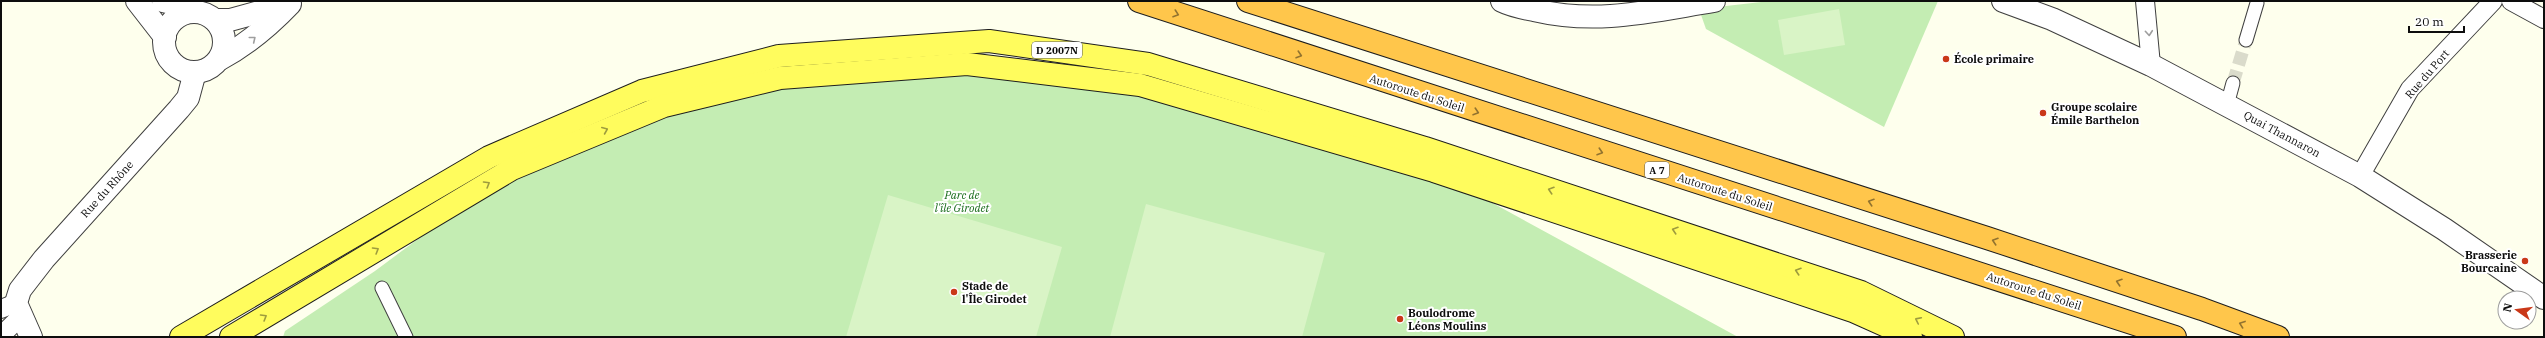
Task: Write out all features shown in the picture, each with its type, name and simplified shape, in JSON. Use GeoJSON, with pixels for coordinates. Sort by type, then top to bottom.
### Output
{"type":"FeatureCollection","features":[{"type":"Feature","properties":{"kind":"highway","name":"Autoroute du Soleil"},"geometry":{"type":"LineString","coordinates":[[1139,1],[2175,337]]}},
{"type":"Feature","properties":{"kind":"highway"},"geometry":{"type":"LineString","coordinates":[[1248,1],[1994,241],[2202,309],[2278,337]]}},
{"type":"Feature","properties":{"kind":"main road","name":"D 2007N"},"geometry":{"type":"LineString","coordinates":[[181,337],[489,157],[642,91],[779,56],[989,41],[1148,64],[1418,146],[1861,292],[1954,337]]}},
{"type":"Feature","properties":{"kind":"main road","name":"D 2007N"},"geometry":{"type":"LineString","coordinates":[[230,337],[512,169],[664,106],[780,78],[967,64],[1140,85],[1434,171],[1853,311],[1911,337]]}},
{"type":"Feature","properties":{"kind":"street"},"geometry":{"type":"LineString","coordinates":[[137,1],[165,37]]}},
{"type":"Feature","properties":{"kind":"street"},"geometry":{"type":"LineString","coordinates":[[163,1],[187,7],[215,20],[230,20],[293,2]]}},
{"type":"Feature","properties":{"kind":"street"},"geometry":{"type":"LineString","coordinates":[[1502,1],[1509,5],[1552,14],[1608,18],[1640,15],[1714,1]]}},
{"type":"Feature","properties":{"kind":"street","name":"Quai Thannaron"},"geometry":{"type":"LineString","coordinates":[[2003,1],[2052,19],[2151,65],[2360,176],[2444,229],[2544,298]]}},
{"type":"Feature","properties":{"kind":"street"},"geometry":{"type":"LineString","coordinates":[[2145,1],[2151,65]]}},
{"type":"Feature","properties":{"kind":"street","name":"Rue du Port"},"geometry":{"type":"LineString","coordinates":[[2360,176],[2410,89],[2494,1]]}},
{"type":"Feature","properties":{"kind":"street"},"geometry":{"type":"LineString","coordinates":[[2511,1],[2544,19]]}},
{"type":"Feature","properties":{"kind":"street"},"geometry":{"type":"LineString","coordinates":[[187,7],[173,21],[165,37],[165,50],[172,62],[182,70],[195,72],[209,68],[220,59],[244,46],[269,26],[293,2]]}},
{"type":"Feature","properties":{"kind":"street"},"geometry":{"type":"LineString","coordinates":[[2246,40],[2258,3]]}},
{"type":"Feature","properties":{"kind":"street"},"geometry":{"type":"LineString","coordinates":[[215,20],[221,28],[224,38],[224,49],[220,59]]}},
{"type":"Feature","properties":{"kind":"street","name":"Rue du Rhône"},"geometry":{"type":"LineString","coordinates":[[24,323],[20,290],[44,259],[188,98],[195,72]]}},
{"type":"Feature","properties":{"kind":"street"},"geometry":{"type":"LineString","coordinates":[[2226,105],[2233,83]]}},
{"type":"Feature","properties":{"kind":"street"},"geometry":{"type":"LineString","coordinates":[[382,288],[406,337]]}},
{"type":"Feature","properties":{"kind":"street"},"geometry":{"type":"LineString","coordinates":[[1,336],[24,323]]}},
{"type":"Feature","properties":{"kind":"green space"},"geometry":{"type":"Polygon","coordinates":[[[1770,1],[1938,1],[1884,127],[1706,29],[1700,12],[1726,6],[1770,1]]]}},
{"type":"Feature","properties":{"kind":"green space"},"geometry":{"type":"Polygon","coordinates":[[[1839,9],[1845,45],[1784,55],[1778,20],[1839,9]]]}},
{"type":"Feature","properties":{"kind":"green space","name":"Parc de l'île Girodet"},"geometry":{"type":"Polygon","coordinates":[[[967,64],[1140,85],[1434,171],[1738,337],[283,337],[285,331],[375,271],[512,169],[780,78],[967,64]]]}},
{"type":"Feature","properties":{"kind":"green space","name":"Stade de l'Île Girodet"},"geometry":{"type":"Polygon","coordinates":[[[888,195],[1062,247],[1036,337],[846,337],[888,195]]]}},
{"type":"Feature","properties":{"kind":"green space"},"geometry":{"type":"Polygon","coordinates":[[[1146,204],[1325,253],[1302,337],[1110,337],[1146,204]]]}},
{"type":"Feature","properties":{"kind":"tunnel"},"geometry":{"type":"LineString","coordinates":[[2233,83],[2246,40]]}},
{"type":"Feature","properties":{"kind":"place","name":"École primaire"},"geometry":{"type":"Point","coordinates":[1946,59]}},
{"type":"Feature","properties":{"kind":"place","name":"Groupe scolaire Émile Barthelon"},"geometry":{"type":"Point","coordinates":[2043,113]}},
{"type":"Feature","properties":{"kind":"place","name":"Brasserie Bourcaine"},"geometry":{"type":"Point","coordinates":[2525,261]}},
{"type":"Feature","properties":{"kind":"place","name":"Stade de l'Île Girodet"},"geometry":{"type":"Point","coordinates":[954,292]}},
{"type":"Feature","properties":{"kind":"place","name":"Boulodrome Léons Moulins"},"geometry":{"type":"Point","coordinates":[1400,319]}}]}
